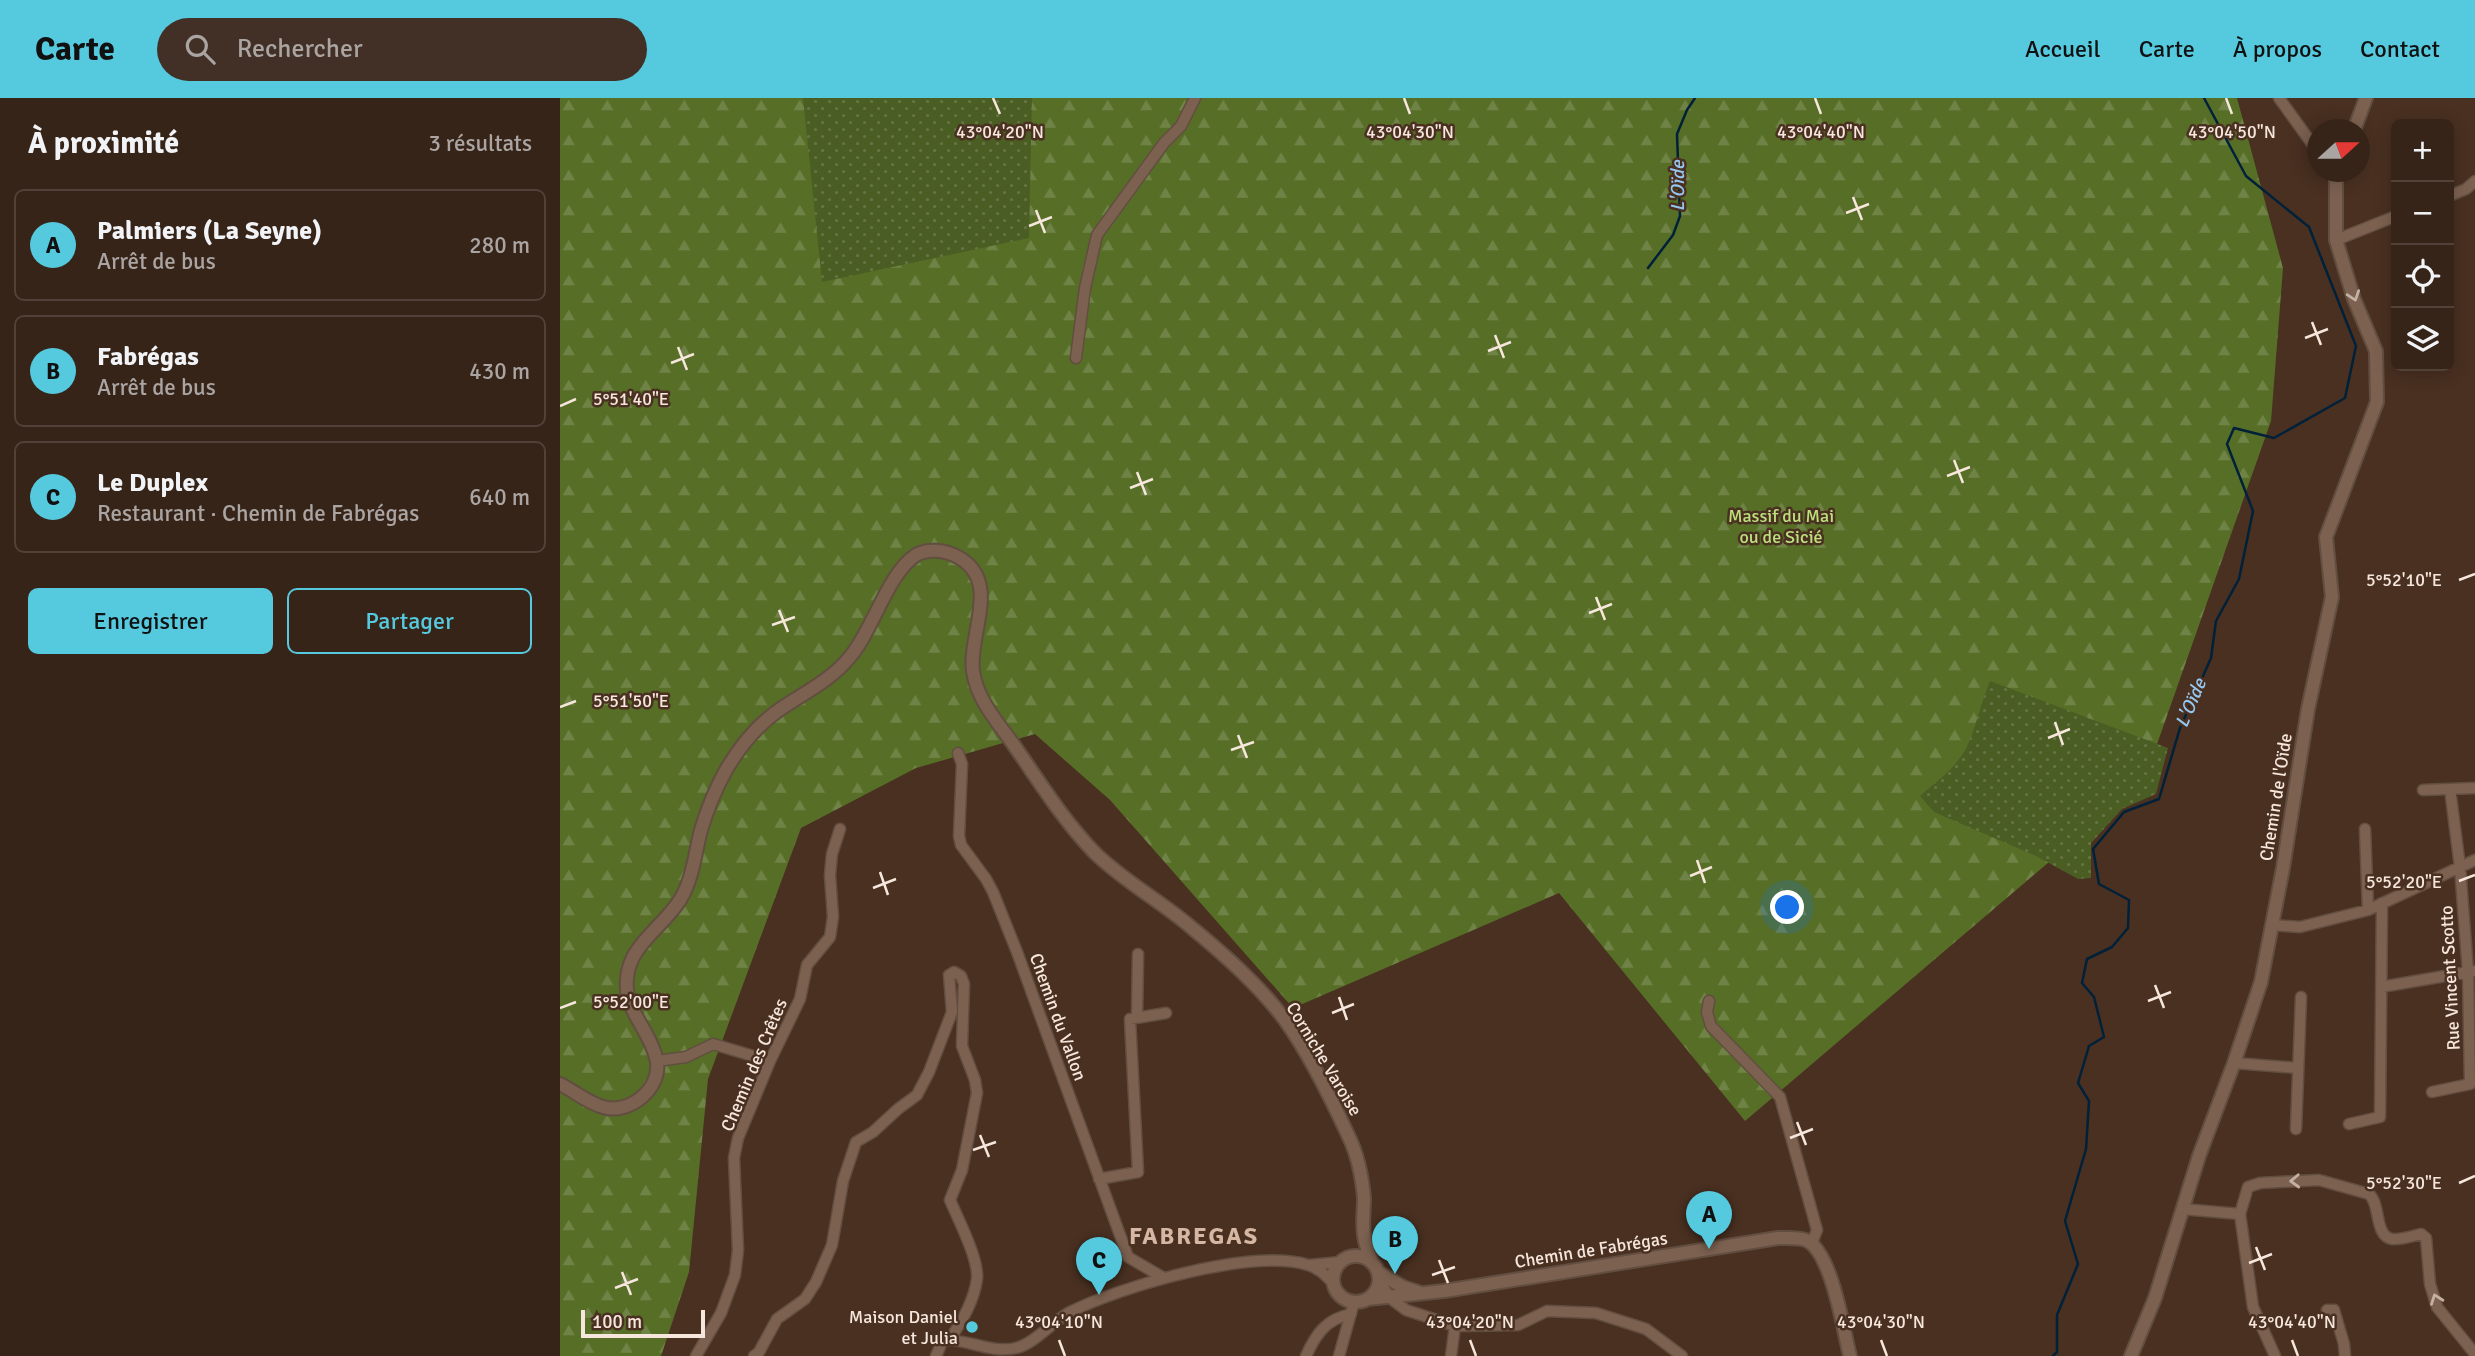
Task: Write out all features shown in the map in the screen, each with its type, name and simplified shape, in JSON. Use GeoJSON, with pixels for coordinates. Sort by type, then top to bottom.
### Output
{"type":"FeatureCollection","features":[{"type":"Feature","properties":{"kind":"street"},"geometry":{"type":"LineString","coordinates":[[1076,358],[1085,288],[1097,235],[1164,143],[1181,126],[1195,98]]}},
{"type":"Feature","properties":{"kind":"street"},"geometry":{"type":"LineString","coordinates":[[2279,98],[2307,137]]}},
{"type":"Feature","properties":{"kind":"street"},"geometry":{"type":"LineString","coordinates":[[2358,119],[2366,98]]}},
{"type":"Feature","properties":{"kind":"street"},"geometry":{"type":"LineString","coordinates":[[2454,194],[2475,181]]}},
{"type":"Feature","properties":{"kind":"street","name":"Chemin de l'Oïde"},"geometry":{"type":"LineString","coordinates":[[2130,1356],[2155,1298],[2199,1156],[2261,982],[2308,709],[2332,597],[2326,537],[2377,402],[2376,351],[2354,299],[2336,240],[2335,182]]}},
{"type":"Feature","properties":{"kind":"street"},"geometry":{"type":"LineString","coordinates":[[2336,240],[2391,218]]}},
{"type":"Feature","properties":{"kind":"street","name":"Corniche Varoise"},"geometry":{"type":"LineString","coordinates":[[657,1061],[628,998],[628,965],[638,948],[675,906],[685,890],[702,828],[724,773],[740,745],[758,727],[845,663],[859,646],[899,572],[914,557],[924,551],[955,555],[974,572],[980,584],[982,597],[972,653],[973,672],[979,693],[990,713],[1068,821],[1096,854],[1193,928],[1257,988],[1284,1020],[1321,1080],[1350,1138],[1359,1164],[1364,1234],[1376,1272]]}},
{"type":"Feature","properties":{"kind":"street","name":"Chemin du Vallon"},"geometry":{"type":"LineString","coordinates":[[958,753],[962,764],[959,836],[961,845],[993,892],[1128,1257],[1164,1278]]}},
{"type":"Feature","properties":{"kind":"street"},"geometry":{"type":"LineString","coordinates":[[2423,790],[2475,788]]}},
{"type":"Feature","properties":{"kind":"street","name":"Rue Vincent Scotto"},"geometry":{"type":"LineString","coordinates":[[2432,1092],[2470,1084],[2472,972],[2450,789]]}},
{"type":"Feature","properties":{"kind":"street","name":"Chemin des Crêtes"},"geometry":{"type":"LineString","coordinates":[[696,1356],[721,1313],[735,1275],[738,1250],[734,1158],[738,1138],[770,1061],[800,999],[807,965],[830,937],[833,917],[830,875],[832,854],[840,829]]}},
{"type":"Feature","properties":{"kind":"street"},"geometry":{"type":"LineString","coordinates":[[2365,829],[2368,910]]}},
{"type":"Feature","properties":{"kind":"street"},"geometry":{"type":"LineString","coordinates":[[2272,925],[2300,927],[2368,910],[2475,860]]}},
{"type":"Feature","properties":{"kind":"street"},"geometry":{"type":"LineString","coordinates":[[2349,1124],[2380,1117],[2382,903]]}},
{"type":"Feature","properties":{"kind":"street"},"geometry":{"type":"LineString","coordinates":[[1137,1017],[1138,954]]}},
{"type":"Feature","properties":{"kind":"street"},"geometry":{"type":"LineString","coordinates":[[754,1356],[777,1319],[804,1299],[816,1282],[832,1245],[843,1181],[856,1142],[873,1132],[917,1095],[929,1072],[952,1012],[949,975],[954,972],[961,976],[964,984],[962,1046],[977,1093],[962,1170],[950,1200],[969,1244],[978,1277],[968,1310],[936,1356]]}},
{"type":"Feature","properties":{"kind":"street"},"geometry":{"type":"LineString","coordinates":[[2381,987],[2472,972]]}},
{"type":"Feature","properties":{"kind":"street"},"geometry":{"type":"LineString","coordinates":[[2296,1129],[2301,997]]}},
{"type":"Feature","properties":{"kind":"street"},"geometry":{"type":"LineString","coordinates":[[1709,1001],[1707,1012],[1711,1026],[1780,1097],[1817,1230],[1812,1244],[1818,1249],[1826,1265],[1849,1356]]}},
{"type":"Feature","properties":{"kind":"street"},"geometry":{"type":"LineString","coordinates":[[1099,1179],[1138,1172],[1130,1019],[1166,1013]]}},
{"type":"Feature","properties":{"kind":"street"},"geometry":{"type":"LineString","coordinates":[[560,1084],[603,1107],[622,1107],[641,1098],[649,1090],[654,1080],[657,1061],[685,1056],[713,1044],[770,1061]]}},
{"type":"Feature","properties":{"kind":"street"},"geometry":{"type":"LineString","coordinates":[[2234,1063],[2298,1068]]}},
{"type":"Feature","properties":{"kind":"street"},"geometry":{"type":"LineString","coordinates":[[2275,1356],[2253,1307],[2240,1214],[2248,1187],[2260,1183],[2319,1180],[2369,1194],[2374,1199],[2381,1230],[2386,1236],[2393,1239],[2421,1234],[2426,1238],[2430,1284],[2437,1307],[2475,1354]]}},
{"type":"Feature","properties":{"kind":"street"},"geometry":{"type":"LineString","coordinates":[[2182,1209],[2240,1214]]}},
{"type":"Feature","properties":{"kind":"street"},"geometry":{"type":"LineString","coordinates":[[1357,1305],[1339,1294],[1334,1275],[1364,1234]]}},
{"type":"Feature","properties":{"kind":"street","name":"Chemin de Fabrégas"},"geometry":{"type":"LineString","coordinates":[[1357,1305],[1778,1238],[1797,1238],[1812,1244]]}},
{"type":"Feature","properties":{"kind":"street"},"geometry":{"type":"LineString","coordinates":[[946,1340],[987,1348],[1019,1348],[1066,1314],[1108,1295],[1164,1278],[1227,1265],[1267,1261],[1290,1261],[1310,1265],[1362,1257],[1376,1272],[1390,1298],[1406,1310],[1454,1326],[1518,1325],[1547,1311],[1596,1313],[1646,1329],[1682,1356]]}},
{"type":"Feature","properties":{"kind":"street"},"geometry":{"type":"LineString","coordinates":[[1310,1265],[1334,1283]]}},
{"type":"Feature","properties":{"kind":"street"},"geometry":{"type":"LineString","coordinates":[[1376,1272],[1403,1287],[1421,1293]]}},
{"type":"Feature","properties":{"kind":"street"},"geometry":{"type":"LineString","coordinates":[[1306,1356],[1326,1323],[1374,1293],[1376,1272]]}},
{"type":"Feature","properties":{"kind":"street"},"geometry":{"type":"LineString","coordinates":[[1339,1356],[1357,1305]]}},
{"type":"Feature","properties":{"kind":"street"},"geometry":{"type":"LineString","coordinates":[[2328,1310],[2334,1310],[2345,1356]]}},
{"type":"Feature","properties":{"kind":"street"},"geometry":{"type":"LineString","coordinates":[[1451,1356],[1454,1326]]}},
{"type":"Feature","properties":{"kind":"green space","name":"Massif du Mai ou de Sicié"},"geometry":{"type":"Polygon","coordinates":[[[560,98],[2237,98],[2283,268],[2271,421],[2144,781],[1745,1121],[1559,893],[1293,1008],[1110,800],[1035,734],[916,768],[801,828],[708,1079],[689,1272],[661,1356],[560,1356],[560,98]]]}},
{"type":"Feature","properties":{"kind":"green space"},"geometry":{"type":"Polygon","coordinates":[[[803,98],[1032,98],[1029,238],[822,282],[803,98]]]}},
{"type":"Feature","properties":{"kind":"green space"},"geometry":{"type":"Polygon","coordinates":[[[1990,681],[2168,748],[2156,794],[2122,809],[2091,843],[2091,878],[2078,879],[2036,856],[1934,812],[1920,796],[1947,773],[1964,752],[1990,681]]]}},
{"type":"Feature","properties":{"kind":"waterway","name":"L'Oïde"},"geometry":{"type":"LineString","coordinates":[[1648,268],[1673,235],[1680,216],[1677,134],[1695,98]]}},
{"type":"Feature","properties":{"kind":"waterway","name":"L'Oïde"},"geometry":{"type":"LineString","coordinates":[[2053,1356],[2057,1352],[2057,1315],[2078,1264],[2065,1221],[2086,1149],[2089,1101],[2078,1083],[2089,1046],[2104,1037],[2094,997],[2082,983],[2087,959],[2112,947],[2128,928],[2129,900],[2099,884],[2093,849],[2124,812],[2159,799],[2180,728],[2211,658],[2216,621],[2239,579],[2253,511],[2227,444],[2234,428],[2274,438],[2345,398],[2356,346],[2309,227],[2246,176],[2204,98]]}},
{"type":"Feature","properties":{"kind":"place","name":"Palmiers (La Seyne)"},"geometry":{"type":"Point","coordinates":[1709,1249]}},
{"type":"Feature","properties":{"kind":"place","name":"Fabrégas"},"geometry":{"type":"Point","coordinates":[1395,1274]}},
{"type":"Feature","properties":{"kind":"place","name":"Le Duplex"},"geometry":{"type":"Point","coordinates":[1099,1295]}},
{"type":"Feature","properties":{"kind":"place","name":"Maison Daniel et Julia"},"geometry":{"type":"Point","coordinates":[972,1327]}},
{"type":"Feature","properties":{"kind":"district","name":"FABREGAS"},"geometry":{"type":"Point","coordinates":[1194,1236]}}]}
